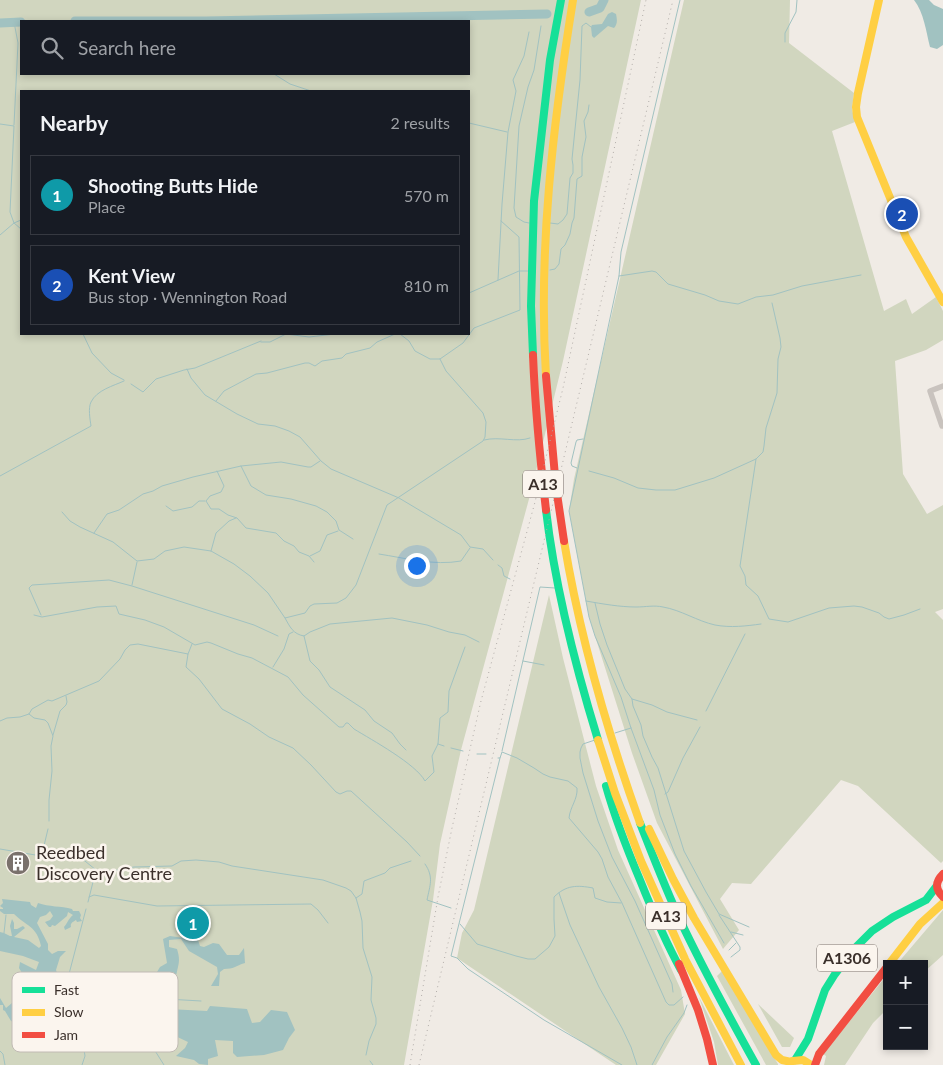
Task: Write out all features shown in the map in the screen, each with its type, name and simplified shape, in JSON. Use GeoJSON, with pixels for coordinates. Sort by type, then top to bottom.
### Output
{"type":"FeatureCollection","features":[{"type":"Feature","properties":{"kind":"main road","name":"A13"},"geometry":{"type":"LineString","coordinates":[[561,0],[550,60],[534,201],[531,306],[534,387],[550,542],[563,608],[601,762],[641,861],[685,959],[741,1065]]}},
{"type":"Feature","properties":{"kind":"main road","name":"A13"},"geometry":{"type":"LineString","coordinates":[[573,0],[554,129],[547,201],[544,284],[546,388],[558,511],[574,599],[590,666],[632,797],[660,873],[695,950],[756,1065]]}},
{"type":"Feature","properties":{"kind":"main road"},"geometry":{"type":"LineString","coordinates":[[879,0],[863,63],[856,104],[857,117],[906,237],[942,296]]}},
{"type":"Feature","properties":{"kind":"main road"},"geometry":{"type":"LineString","coordinates":[[601,762],[613,810],[643,889],[681,970]]}},
{"type":"Feature","properties":{"kind":"main road"},"geometry":{"type":"LineString","coordinates":[[632,797],[694,918],[776,1054],[782,1060],[792,1062],[803,1060],[811,1065]]}},
{"type":"Feature","properties":{"kind":"main road"},"geometry":{"type":"LineString","coordinates":[[641,861],[659,915],[698,1010],[714,1065]]}},
{"type":"Feature","properties":{"kind":"main road"},"geometry":{"type":"LineString","coordinates":[[943,874],[937,880],[936,887],[943,897]]}},
{"type":"Feature","properties":{"kind":"main road","name":"A1306"},"geometry":{"type":"LineString","coordinates":[[792,1062],[808,1039],[825,990],[852,951],[872,931],[893,917],[922,903],[936,887]]}},
{"type":"Feature","properties":{"kind":"main road","name":"A1306"},"geometry":{"type":"LineString","coordinates":[[892,960],[916,929],[943,903]]}},
{"type":"Feature","properties":{"kind":"main road","name":"A1306"},"geometry":{"type":"LineString","coordinates":[[815,1065],[824,1046],[883,971]]}},
{"type":"Feature","properties":{"kind":"street"},"geometry":{"type":"LineString","coordinates":[[943,386],[930,391],[943,426]]}},
{"type":"Feature","properties":{"kind":"green space"},"geometry":{"type":"Polygon","coordinates":[[[0,0],[641,0],[563,361],[529,499],[461,750],[440,844],[433,900],[404,1065],[0,1065],[0,0]]]}},
{"type":"Feature","properties":{"kind":"green space"},"geometry":{"type":"Polygon","coordinates":[[[684,0],[790,0],[789,43],[854,93],[852,109],[855,122],[832,131],[884,311],[906,299],[912,314],[936,297],[943,311],[943,340],[926,350],[895,361],[903,474],[927,514],[943,505],[943,609],[935,612],[943,620],[943,861],[941,863],[858,786],[841,780],[751,884],[732,883],[720,899],[739,930],[723,949],[657,823],[632,753],[589,617],[569,511],[574,479],[684,0]]]}},
{"type":"Feature","properties":{"kind":"green space"},"geometry":{"type":"Polygon","coordinates":[[[549,595],[596,786],[618,850],[681,990],[685,1014],[656,1065],[616,1065],[457,958],[462,933],[474,910],[549,595]]]}},
{"type":"Feature","properties":{"kind":"green space"},"geometry":{"type":"Polygon","coordinates":[[[943,910],[943,955],[928,968],[928,960],[900,960],[943,910]]]}},
{"type":"Feature","properties":{"kind":"green space"},"geometry":{"type":"Polygon","coordinates":[[[722,971],[778,1065],[766,1065],[717,976],[722,971]]]}},
{"type":"Feature","properties":{"kind":"green space"},"geometry":{"type":"Polygon","coordinates":[[[883,980],[883,1013],[873,1023],[845,1065],[824,1065],[826,1056],[823,1054],[883,980]]]}},
{"type":"Feature","properties":{"kind":"green space"},"geometry":{"type":"Polygon","coordinates":[[[699,997],[734,1065],[718,1065],[714,1042],[699,997]]]}},
{"type":"Feature","properties":{"kind":"green space"},"geometry":{"type":"Polygon","coordinates":[[[758,1004],[794,1038],[790,1047],[782,1047],[758,1004]]]}},
{"type":"Feature","properties":{"kind":"water"},"geometry":{"type":"Polygon","coordinates":[[[914,0],[929,0],[934,5],[943,9],[943,45],[937,49],[930,47],[922,16],[914,0]]]}},
{"type":"Feature","properties":{"kind":"water"},"geometry":{"type":"Polygon","coordinates":[[[612,12],[616,14],[617,21],[614,28],[608,26],[594,38],[592,36],[592,25],[602,24],[608,14],[612,12]]]}},
{"type":"Feature","properties":{"kind":"water"},"geometry":{"type":"Polygon","coordinates":[[[2,899],[30,902],[36,908],[38,903],[79,911],[82,921],[77,922],[76,920],[71,924],[71,927],[65,930],[64,927],[73,915],[68,912],[67,916],[55,926],[49,927],[45,922],[53,916],[50,911],[40,917],[37,923],[48,944],[48,950],[52,954],[58,951],[66,951],[60,957],[57,972],[21,972],[19,968],[20,962],[36,970],[39,962],[0,951],[0,932],[12,936],[10,926],[12,919],[14,929],[23,926],[25,928],[14,937],[28,940],[39,948],[41,946],[34,930],[14,914],[4,914],[0,911],[0,909],[3,909],[0,906],[3,903],[2,899]]]}},
{"type":"Feature","properties":{"kind":"water"},"geometry":{"type":"Polygon","coordinates":[[[170,936],[198,940],[200,946],[204,947],[213,943],[219,944],[227,955],[239,955],[244,948],[245,963],[224,969],[220,972],[219,986],[211,986],[218,974],[217,967],[189,951],[181,939],[169,940],[169,947],[177,949],[179,957],[177,972],[157,972],[160,967],[167,963],[163,939],[170,936]]]}},
{"type":"Feature","properties":{"kind":"water"},"geometry":{"type":"Polygon","coordinates":[[[0,998],[6,1008],[12,1003],[12,1021],[3,1010],[3,1005],[0,1005],[0,998]]]}},
{"type":"Feature","properties":{"kind":"water"},"geometry":{"type":"Polygon","coordinates":[[[210,1006],[247,1009],[252,1023],[260,1022],[271,1010],[287,1012],[295,1030],[283,1050],[264,1055],[237,1057],[233,1053],[233,1041],[215,1040],[218,1056],[208,1059],[208,1065],[176,1056],[185,1048],[188,1042],[178,1037],[178,1010],[207,1011],[210,1006]]]}},
{"type":"Feature","properties":{"kind":"waterway"},"geometry":{"type":"LineString","coordinates":[[589,12],[600,8],[604,0]]}},
{"type":"Feature","properties":{"kind":"waterway"},"geometry":{"type":"LineString","coordinates":[[680,0],[621,252],[619,276],[569,511],[589,617],[595,636],[621,697],[675,854],[724,943]]}},
{"type":"Feature","properties":{"kind":"waterway"},"geometry":{"type":"LineString","coordinates":[[785,42],[785,33],[796,12],[797,0]]}},
{"type":"Feature","properties":{"kind":"waterway"},"geometry":{"type":"LineString","coordinates":[[255,20],[547,14]]}},
{"type":"Feature","properties":{"kind":"waterway"},"geometry":{"type":"LineString","coordinates":[[14,22],[18,43],[14,125]]}},
{"type":"Feature","properties":{"kind":"waterway"},"geometry":{"type":"LineString","coordinates":[[0,23],[20,22]]}},
{"type":"Feature","properties":{"kind":"waterway"},"geometry":{"type":"LineString","coordinates":[[550,223],[558,224],[567,214],[570,178],[573,173],[572,159],[580,80],[582,26],[586,23],[591,27]]}},
{"type":"Feature","properties":{"kind":"waterway"},"geometry":{"type":"LineString","coordinates":[[529,223],[516,217],[514,208],[519,126],[534,70],[541,26]]}},
{"type":"Feature","properties":{"kind":"waterway"},"geometry":{"type":"LineString","coordinates":[[498,280],[508,132],[516,91],[513,80],[524,56],[529,32]]}},
{"type":"Feature","properties":{"kind":"waterway"},"geometry":{"type":"LineString","coordinates":[[276,75],[290,84],[308,90]]}},
{"type":"Feature","properties":{"kind":"waterway"},"geometry":{"type":"LineString","coordinates":[[550,270],[555,269],[559,264],[561,249],[570,234],[574,218],[577,179],[582,176],[582,157],[586,137],[584,121],[589,105]]}},
{"type":"Feature","properties":{"kind":"waterway"},"geometry":{"type":"LineString","coordinates":[[470,123],[507,132]]}},
{"type":"Feature","properties":{"kind":"waterway"},"geometry":{"type":"LineString","coordinates":[[0,124],[14,126],[10,212],[14,223],[20,228]]}},
{"type":"Feature","properties":{"kind":"waterway"},"geometry":{"type":"LineString","coordinates":[[0,235],[20,220]]}},
{"type":"Feature","properties":{"kind":"waterway"},"geometry":{"type":"LineString","coordinates":[[470,333],[474,328],[520,310],[519,237],[501,221]]}},
{"type":"Feature","properties":{"kind":"waterway"},"geometry":{"type":"LineString","coordinates":[[470,293],[519,271],[528,271]]}},
{"type":"Feature","properties":{"kind":"waterway"},"geometry":{"type":"LineString","coordinates":[[619,276],[652,271],[656,272],[668,284],[719,301],[738,304],[756,297],[773,295],[802,286],[861,275]]}},
{"type":"Feature","properties":{"kind":"waterway"},"geometry":{"type":"LineString","coordinates":[[589,471],[614,478],[638,488],[675,490],[714,478],[756,459],[763,452],[766,428],[777,393],[778,359],[781,347],[772,303]]}},
{"type":"Feature","properties":{"kind":"waterway"},"geometry":{"type":"LineString","coordinates":[[83,335],[92,353],[111,373],[124,380]]}},
{"type":"Feature","properties":{"kind":"waterway"},"geometry":{"type":"LineString","coordinates":[[261,342],[270,342],[284,335]]}},
{"type":"Feature","properties":{"kind":"waterway"},"geometry":{"type":"LineString","coordinates":[[294,335],[309,337],[326,335]]}},
{"type":"Feature","properties":{"kind":"waterway"},"geometry":{"type":"LineString","coordinates":[[216,401],[224,391],[256,374],[305,363],[315,366],[322,361],[342,358],[346,354],[370,348],[377,342],[393,335]]}},
{"type":"Feature","properties":{"kind":"waterway"},"geometry":{"type":"LineString","coordinates":[[401,335],[409,341],[415,351],[430,359],[440,359],[463,343],[469,335]]}},
{"type":"Feature","properties":{"kind":"waterway"},"geometry":{"type":"LineString","coordinates":[[131,384],[143,392],[156,379],[195,368],[261,341]]}},
{"type":"Feature","properties":{"kind":"waterway"},"geometry":{"type":"LineString","coordinates":[[62,512],[70,521],[113,542],[137,561],[154,559],[165,551],[184,547],[211,551],[250,576],[268,593],[285,618],[305,613],[314,604],[337,603],[346,598],[356,585],[387,505],[483,441],[485,437],[486,422],[483,413],[446,371],[440,359]]}},
{"type":"Feature","properties":{"kind":"waterway"},"geometry":{"type":"LineString","coordinates":[[187,369],[191,378],[205,395],[258,424],[275,426],[300,437],[321,461],[331,469],[399,498],[461,535],[470,547],[483,549],[493,560]]}},
{"type":"Feature","properties":{"kind":"waterway"},"geometry":{"type":"LineString","coordinates":[[0,476],[91,426],[91,402],[97,394],[124,381]]}},
{"type":"Feature","properties":{"kind":"waterway"},"geometry":{"type":"LineString","coordinates":[[484,440],[519,440],[530,438]]}},
{"type":"Feature","properties":{"kind":"waterway"},"geometry":{"type":"LineString","coordinates":[[577,468],[572,466],[571,463],[576,442],[583,439]]}},
{"type":"Feature","properties":{"kind":"waterway"},"geometry":{"type":"LineString","coordinates":[[756,459],[740,566],[745,576],[746,585],[758,596],[769,619],[788,622],[829,608],[854,606],[879,613],[889,619],[920,609]]}},
{"type":"Feature","properties":{"kind":"waterway"},"geometry":{"type":"LineString","coordinates":[[94,533],[107,514],[119,510],[143,494],[162,486],[241,466],[281,462],[311,467],[320,461]]}},
{"type":"Feature","properties":{"kind":"waterway"},"geometry":{"type":"LineString","coordinates":[[241,466],[251,486],[266,495],[316,506],[327,512],[336,521],[339,530],[353,539]]}},
{"type":"Feature","properties":{"kind":"waterway"},"geometry":{"type":"LineString","coordinates":[[217,471],[224,486],[221,492],[210,496],[206,501],[211,509],[219,509],[237,518],[246,528],[276,533],[299,552],[309,556],[314,562]]}},
{"type":"Feature","properties":{"kind":"waterway"},"geometry":{"type":"LineString","coordinates":[[166,506],[173,511],[192,507],[199,501],[205,501]]}},
{"type":"Feature","properties":{"kind":"waterway"},"geometry":{"type":"LineString","coordinates":[[211,551],[216,533],[229,521],[236,518]]}},
{"type":"Feature","properties":{"kind":"waterway"},"geometry":{"type":"LineString","coordinates":[[310,556],[320,551],[327,535],[338,531]]}},
{"type":"Feature","properties":{"kind":"waterway"},"geometry":{"type":"LineString","coordinates":[[379,554],[440,563],[461,561],[470,548]]}},
{"type":"Feature","properties":{"kind":"waterway"},"geometry":{"type":"LineString","coordinates":[[132,585],[137,562]]}},
{"type":"Feature","properties":{"kind":"waterway"},"geometry":{"type":"LineString","coordinates":[[498,565],[502,568],[504,576],[510,579]]}},
{"type":"Feature","properties":{"kind":"waterway"},"geometry":{"type":"LineString","coordinates":[[41,615],[29,588],[32,585],[109,580],[254,625],[278,636]]}},
{"type":"Feature","properties":{"kind":"waterway"},"geometry":{"type":"LineString","coordinates":[[502,751],[540,587],[555,588]]}},
{"type":"Feature","properties":{"kind":"waterway"},"geometry":{"type":"LineString","coordinates":[[586,601],[636,607],[663,607],[721,626],[761,624]]}},
{"type":"Feature","properties":{"kind":"waterway"},"geometry":{"type":"LineString","coordinates":[[595,603],[607,645],[625,689],[632,699],[643,736],[658,768],[684,851],[719,914],[749,927]]}},
{"type":"Feature","properties":{"kind":"waterway"},"geometry":{"type":"LineString","coordinates":[[34,615],[42,617],[97,607],[116,606],[119,614],[164,627],[195,645],[207,642],[252,658],[288,677],[303,695],[339,727],[343,727],[348,723],[354,729],[413,767],[425,781],[434,772],[432,756],[438,744],[440,718],[448,712],[449,691],[465,647]]}},
{"type":"Feature","properties":{"kind":"waterway"},"geometry":{"type":"LineString","coordinates":[[285,618],[294,632],[304,636],[330,624],[392,618],[465,635],[479,642]]}},
{"type":"Feature","properties":{"kind":"waterway"},"geometry":{"type":"LineString","coordinates":[[273,667],[284,649],[289,634],[293,632]]}},
{"type":"Feature","properties":{"kind":"waterway"},"geometry":{"type":"LineString","coordinates":[[706,711],[745,634]]}},
{"type":"Feature","properties":{"kind":"waterway"},"geometry":{"type":"LineString","coordinates":[[304,636],[310,661],[319,670],[330,687],[365,710],[374,721],[392,733],[406,750]]}},
{"type":"Feature","properties":{"kind":"waterway"},"geometry":{"type":"LineString","coordinates":[[0,721],[29,714],[32,709],[48,700],[52,701],[99,681],[120,659],[130,645],[138,644],[188,654],[186,667],[199,679],[222,709],[269,737],[293,748],[336,792],[340,794],[351,791],[420,856]]}},
{"type":"Feature","properties":{"kind":"waterway"},"geometry":{"type":"LineString","coordinates":[[188,654],[192,644]]}},
{"type":"Feature","properties":{"kind":"waterway"},"geometry":{"type":"LineString","coordinates":[[523,661],[544,665]]}},
{"type":"Feature","properties":{"kind":"waterway"},"geometry":{"type":"LineString","coordinates":[[53,735],[60,711],[66,705],[66,696]]}},
{"type":"Feature","properties":{"kind":"waterway"},"geometry":{"type":"LineString","coordinates":[[632,699],[667,712],[697,720]]}},
{"type":"Feature","properties":{"kind":"waterway"},"geometry":{"type":"LineString","coordinates":[[29,714],[34,718],[45,720],[53,736],[51,746],[52,771],[49,821]]}},
{"type":"Feature","properties":{"kind":"waterway"},"geometry":{"type":"LineString","coordinates":[[665,794],[668,792],[683,758],[700,727]]}},
{"type":"Feature","properties":{"kind":"waterway"},"geometry":{"type":"LineString","coordinates":[[615,733],[631,728]]}},
{"type":"Feature","properties":{"kind":"waterway"},"geometry":{"type":"LineString","coordinates":[[595,740],[583,744],[581,748],[580,758],[583,773],[612,857],[635,901],[672,984],[673,992]]}},
{"type":"Feature","properties":{"kind":"waterway"},"geometry":{"type":"LineString","coordinates":[[438,744],[444,746]]}},
{"type":"Feature","properties":{"kind":"waterway"},"geometry":{"type":"LineString","coordinates":[[451,748],[463,751]]}},
{"type":"Feature","properties":{"kind":"waterway"},"geometry":{"type":"LineString","coordinates":[[498,758],[500,758],[502,752],[517,758],[543,774],[568,781],[577,788],[569,818],[602,859],[608,877],[622,903],[666,1002],[669,1005],[674,1005],[683,997]]}},
{"type":"Feature","properties":{"kind":"waterway"},"geometry":{"type":"LineString","coordinates":[[477,754],[486,754]]}},
{"type":"Feature","properties":{"kind":"waterway"},"geometry":{"type":"LineString","coordinates":[[500,758],[451,956],[457,958],[468,969],[544,1020],[622,1065]]}},
{"type":"Feature","properties":{"kind":"waterway"},"geometry":{"type":"LineString","coordinates":[[42,854],[48,829]]}},
{"type":"Feature","properties":{"kind":"waterway"},"geometry":{"type":"LineString","coordinates":[[0,849],[53,858],[80,857],[96,870],[112,871],[134,867],[172,866],[181,861],[219,862],[232,866],[323,880],[346,888],[356,898],[362,921],[363,948],[372,977],[371,1000],[376,1024],[366,1055]]}},
{"type":"Feature","properties":{"kind":"waterway"},"geometry":{"type":"LineString","coordinates":[[356,898],[362,894],[364,881],[385,873],[390,868],[411,861]]}},
{"type":"Feature","properties":{"kind":"waterway"},"geometry":{"type":"LineString","coordinates":[[425,864],[430,873],[427,900],[451,908]]}},
{"type":"Feature","properties":{"kind":"waterway"},"geometry":{"type":"LineString","coordinates":[[88,902],[96,870]]}},
{"type":"Feature","properties":{"kind":"waterway"},"geometry":{"type":"LineString","coordinates":[[460,924],[477,944],[516,956],[535,959],[549,947],[555,936],[554,897],[558,893],[567,888],[582,886],[593,888],[595,898],[607,902],[621,903]]}},
{"type":"Feature","properties":{"kind":"waterway"},"geometry":{"type":"LineString","coordinates":[[559,893],[570,925],[599,987],[622,1028],[637,1065]]}},
{"type":"Feature","properties":{"kind":"waterway"},"geometry":{"type":"LineString","coordinates":[[89,897],[94,895],[157,906],[311,904],[328,923]]}},
{"type":"Feature","properties":{"kind":"waterway"},"geometry":{"type":"LineString","coordinates":[[70,972],[86,909]]}},
{"type":"Feature","properties":{"kind":"waterway"},"geometry":{"type":"LineString","coordinates":[[4,933],[6,915]]}},
{"type":"Feature","properties":{"kind":"waterway"},"geometry":{"type":"LineString","coordinates":[[719,915],[740,947],[740,950],[731,957]]}},
{"type":"Feature","properties":{"kind":"waterway"},"geometry":{"type":"LineString","coordinates":[[731,932],[743,935]]}},
{"type":"Feature","properties":{"kind":"waterway"},"geometry":{"type":"LineString","coordinates":[[729,950],[736,943]]}},
{"type":"Feature","properties":{"kind":"waterway"},"geometry":{"type":"LineString","coordinates":[[178,1000],[201,1001]]}},
{"type":"Feature","properties":{"kind":"waterway"},"geometry":{"type":"LineString","coordinates":[[652,1065],[687,1005]]}},
{"type":"Feature","properties":{"kind":"waterway"},"geometry":{"type":"LineString","coordinates":[[0,1051],[3,1054],[5,1065]]}},
{"type":"Feature","properties":{"kind":"waterway"},"geometry":{"type":"LineString","coordinates":[[82,1065],[84,1052]]}},
{"type":"Feature","properties":{"kind":"waterway"},"geometry":{"type":"LineString","coordinates":[[156,1052],[164,1065]]}},
{"type":"Feature","properties":{"kind":"waterway"},"geometry":{"type":"LineString","coordinates":[[370,1061],[373,1065]]}},
{"type":"Feature","properties":{"kind":"railway"},"geometry":{"type":"LineString","coordinates":[[410,1065],[438,897],[452,828],[481,701],[535,502],[563,388],[646,0]]}},
{"type":"Feature","properties":{"kind":"railway"},"geometry":{"type":"LineString","coordinates":[[419,1065],[673,0]]}},
{"type":"Feature","properties":{"kind":"traffic: fast"},"geometry":{"type":"LineString","coordinates":[[533,355],[531,306],[534,201],[550,60],[561,0]]}},
{"type":"Feature","properties":{"kind":"traffic: fast"},"geometry":{"type":"LineString","coordinates":[[546,510],[560,597],[581,683],[598,740]]}},
{"type":"Feature","properties":{"kind":"traffic: fast"},"geometry":{"type":"LineString","coordinates":[[606,786],[617,822],[635,868],[659,925],[681,970]]}},
{"type":"Feature","properties":{"kind":"traffic: fast"},"geometry":{"type":"LineString","coordinates":[[640,823],[670,898],[690,940],[756,1065]]}},
{"type":"Feature","properties":{"kind":"traffic: fast"},"geometry":{"type":"LineString","coordinates":[[795,1060],[808,1039],[825,990],[852,951],[872,931],[893,917],[926,900],[936,887]]}},
{"type":"Feature","properties":{"kind":"traffic: slow"},"geometry":{"type":"LineString","coordinates":[[546,376],[544,282],[549,187],[559,93],[573,0]]}},
{"type":"Feature","properties":{"kind":"traffic: slow"},"geometry":{"type":"LineString","coordinates":[[879,0],[858,93],[857,117],[906,237],[943,302]]}},
{"type":"Feature","properties":{"kind":"traffic: slow"},"geometry":{"type":"LineString","coordinates":[[564,541],[586,649],[616,754],[640,823]]}},
{"type":"Feature","properties":{"kind":"traffic: slow"},"geometry":{"type":"LineString","coordinates":[[598,740],[615,793],[641,861],[685,959],[741,1065]]}},
{"type":"Feature","properties":{"kind":"traffic: slow"},"geometry":{"type":"LineString","coordinates":[[649,829],[694,918],[776,1055],[782,1060],[791,1062]]}},
{"type":"Feature","properties":{"kind":"traffic: slow"},"geometry":{"type":"LineString","coordinates":[[892,960],[920,924],[943,903]]}},
{"type":"Feature","properties":{"kind":"traffic: slow"},"geometry":{"type":"LineString","coordinates":[[793,1061],[803,1060],[811,1065]]}},
{"type":"Feature","properties":{"kind":"traffic: jam"},"geometry":{"type":"LineString","coordinates":[[533,355],[546,510]]}},
{"type":"Feature","properties":{"kind":"traffic: jam"},"geometry":{"type":"LineString","coordinates":[[546,376],[556,487],[564,541]]}},
{"type":"Feature","properties":{"kind":"traffic: jam"},"geometry":{"type":"LineString","coordinates":[[943,874],[937,886],[938,891],[943,897]]}},
{"type":"Feature","properties":{"kind":"traffic: jam"},"geometry":{"type":"LineString","coordinates":[[679,964],[698,1010],[713,1065]]}},
{"type":"Feature","properties":{"kind":"traffic: jam"},"geometry":{"type":"LineString","coordinates":[[815,1065],[819,1054],[883,972]]}},
{"type":"Feature","properties":{"kind":"place","name":"Kent View"},"geometry":{"type":"Point","coordinates":[902,214]}},
{"type":"Feature","properties":{"kind":"place","name":"Reedbed Discovery Centre"},"geometry":{"type":"Point","coordinates":[18,863]}},
{"type":"Feature","properties":{"kind":"place","name":"Shooting Butts Hide"},"geometry":{"type":"Point","coordinates":[193,923]}}]}
